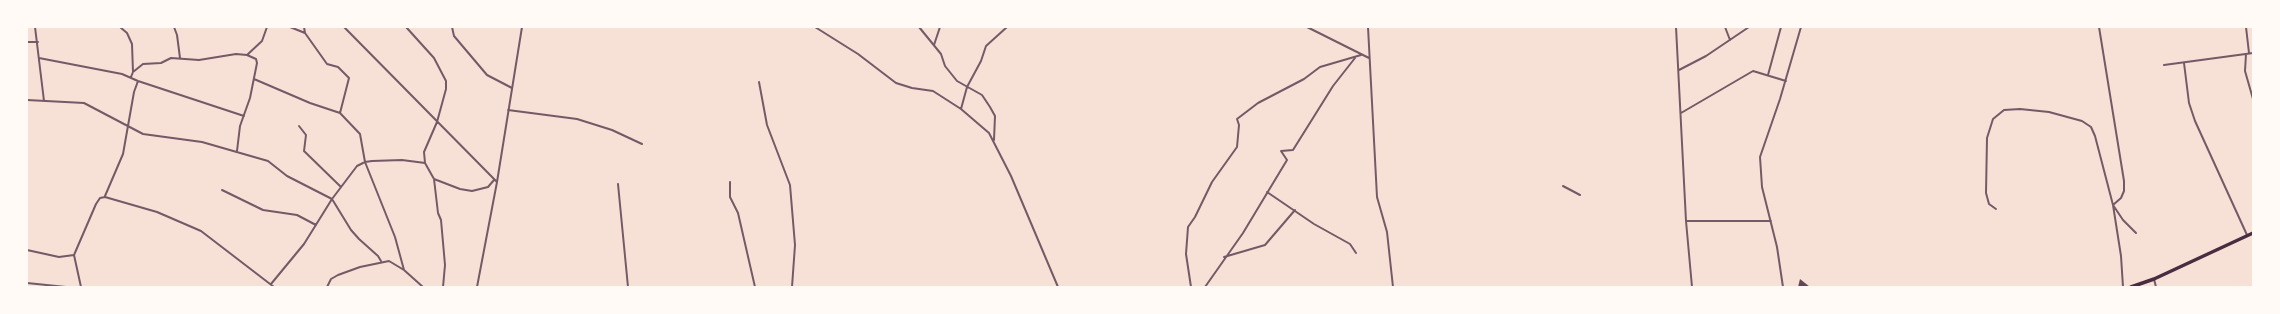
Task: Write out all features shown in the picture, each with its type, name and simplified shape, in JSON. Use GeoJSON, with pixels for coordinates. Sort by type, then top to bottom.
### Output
{"type":"FeatureCollection","features":[{"type":"Feature","properties":{"kind":"highway"},"geometry":{"type":"LineString","coordinates":[[2131,287],[2154,279],[2253,232]]}},
{"type":"Feature","properties":{"kind":"street"},"geometry":{"type":"LineString","coordinates":[[35,27],[44,102]]}},
{"type":"Feature","properties":{"kind":"street"},"geometry":{"type":"LineString","coordinates":[[120,27],[126,32],[132,44],[133,72],[131,76]]}},
{"type":"Feature","properties":{"kind":"street"},"geometry":{"type":"LineString","coordinates":[[174,27],[178,35],[180,58]]}},
{"type":"Feature","properties":{"kind":"street"},"geometry":{"type":"LineString","coordinates":[[247,55],[262,41],[267,27]]}},
{"type":"Feature","properties":{"kind":"street"},"geometry":{"type":"LineString","coordinates":[[290,27],[305,33]]}},
{"type":"Feature","properties":{"kind":"street"},"geometry":{"type":"LineString","coordinates":[[304,27],[305,33],[327,64],[338,67],[349,78],[340,113]]}},
{"type":"Feature","properties":{"kind":"street"},"geometry":{"type":"LineString","coordinates":[[344,27],[495,181]]}},
{"type":"Feature","properties":{"kind":"street"},"geometry":{"type":"LineString","coordinates":[[406,27],[434,58],[446,81],[446,89],[438,111],[437,122],[424,152],[425,163],[434,179],[444,242],[445,279],[443,287]]}},
{"type":"Feature","properties":{"kind":"street"},"geometry":{"type":"LineString","coordinates":[[452,27],[454,36],[487,75],[512,88]]}},
{"type":"Feature","properties":{"kind":"street"},"geometry":{"type":"LineString","coordinates":[[477,287],[522,27]]}},
{"type":"Feature","properties":{"kind":"street"},"geometry":{"type":"LineString","coordinates":[[815,27],[858,54],[896,83],[912,88],[933,91],[961,108],[994,140],[1058,287]]}},
{"type":"Feature","properties":{"kind":"street"},"geometry":{"type":"LineString","coordinates":[[919,27],[934,45],[952,76],[967,87],[982,95],[990,107],[995,116],[994,140]]}},
{"type":"Feature","properties":{"kind":"street"},"geometry":{"type":"LineString","coordinates":[[934,45],[940,27]]}},
{"type":"Feature","properties":{"kind":"street"},"geometry":{"type":"LineString","coordinates":[[961,108],[967,87],[981,61],[986,46],[1007,27]]}},
{"type":"Feature","properties":{"kind":"street"},"geometry":{"type":"LineString","coordinates":[[1308,27],[1369,58]]}},
{"type":"Feature","properties":{"kind":"street"},"geometry":{"type":"LineString","coordinates":[[1368,27],[1377,197],[1387,232],[1393,287]]}},
{"type":"Feature","properties":{"kind":"street"},"geometry":{"type":"LineString","coordinates":[[1676,27],[1686,221],[1692,287]]}},
{"type":"Feature","properties":{"kind":"street"},"geometry":{"type":"LineString","coordinates":[[1725,27],[1730,40]]}},
{"type":"Feature","properties":{"kind":"street"},"geometry":{"type":"LineString","coordinates":[[1678,70],[1706,56],[1749,27]]}},
{"type":"Feature","properties":{"kind":"street"},"geometry":{"type":"LineString","coordinates":[[1768,75],[1781,27]]}},
{"type":"Feature","properties":{"kind":"street"},"geometry":{"type":"LineString","coordinates":[[1783,287],[1771,221],[1762,187],[1760,157],[1786,81],[1801,27]]}},
{"type":"Feature","properties":{"kind":"street"},"geometry":{"type":"LineString","coordinates":[[2099,27],[2124,181],[2124,191],[2121,198],[2113,205]]}},
{"type":"Feature","properties":{"kind":"street"},"geometry":{"type":"LineString","coordinates":[[2246,27],[2248,54],[2245,71],[2253,99]]}},
{"type":"Feature","properties":{"kind":"street"},"geometry":{"type":"LineString","coordinates":[[27,42],[38,42]]}},
{"type":"Feature","properties":{"kind":"street"},"geometry":{"type":"LineString","coordinates":[[2164,65],[2253,53]]}},
{"type":"Feature","properties":{"kind":"street"},"geometry":{"type":"LineString","coordinates":[[133,72],[145,64],[161,63],[171,58],[199,60],[225,55],[247,55],[256,59],[257,63],[254,79],[240,126],[237,151]]}},
{"type":"Feature","properties":{"kind":"street"},"geometry":{"type":"LineString","coordinates":[[1191,287],[1186,254],[1188,227],[1195,217],[1212,182],[1237,147],[1239,125],[1237,119],[1258,103],[1304,79],[1320,68],[1362,55]]}},
{"type":"Feature","properties":{"kind":"street"},"geometry":{"type":"LineString","coordinates":[[1205,287],[1224,257],[1243,232],[1286,160],[1281,151],[1293,150],[1333,86],[1356,57]]}},
{"type":"Feature","properties":{"kind":"street"},"geometry":{"type":"LineString","coordinates":[[39,58],[87,65],[131,76],[138,81],[244,116]]}},
{"type":"Feature","properties":{"kind":"street"},"geometry":{"type":"LineString","coordinates":[[2184,63],[2189,103],[2195,121],[2247,235]]}},
{"type":"Feature","properties":{"kind":"street"},"geometry":{"type":"LineString","coordinates":[[1681,113],[1753,71],[1786,81]]}},
{"type":"Feature","properties":{"kind":"street"},"geometry":{"type":"LineString","coordinates":[[254,79],[310,103],[340,113],[360,134],[365,162],[395,237],[404,270]]}},
{"type":"Feature","properties":{"kind":"street"},"geometry":{"type":"LineString","coordinates":[[105,197],[123,154],[134,92],[138,81]]}},
{"type":"Feature","properties":{"kind":"street"},"geometry":{"type":"LineString","coordinates":[[759,82],[767,125],[790,185],[795,245],[792,287]]}},
{"type":"Feature","properties":{"kind":"street"},"geometry":{"type":"LineString","coordinates":[[27,100],[84,103],[128,128],[157,138],[194,141],[237,151],[268,161],[287,176],[332,199],[351,230],[359,240],[378,256],[381,261]]}},
{"type":"Feature","properties":{"kind":"street"},"geometry":{"type":"LineString","coordinates":[[1996,208],[1989,204],[1986,193],[1987,138],[1993,119],[2004,110],[2020,109],[2049,112],[2082,121],[2091,127],[2095,136],[2113,205],[2121,256],[2123,287]]}},
{"type":"Feature","properties":{"kind":"street"},"geometry":{"type":"LineString","coordinates":[[508,110],[577,119],[612,130],[642,144]]}},
{"type":"Feature","properties":{"kind":"street"},"geometry":{"type":"LineString","coordinates":[[299,126],[306,135],[304,151],[341,187]]}},
{"type":"Feature","properties":{"kind":"street"},"geometry":{"type":"LineString","coordinates":[[271,284],[304,244],[332,199],[355,168],[365,162],[402,160],[425,163]]}},
{"type":"Feature","properties":{"kind":"street"},"geometry":{"type":"LineString","coordinates":[[434,179],[460,189],[472,191],[488,186],[495,181]]}},
{"type":"Feature","properties":{"kind":"street"},"geometry":{"type":"LineString","coordinates":[[730,182],[730,197],[738,213],[755,287]]}},
{"type":"Feature","properties":{"kind":"street"},"geometry":{"type":"LineString","coordinates":[[618,184],[628,287]]}},
{"type":"Feature","properties":{"kind":"street"},"geometry":{"type":"LineString","coordinates":[[1562,186],[1580,195]]}},
{"type":"Feature","properties":{"kind":"street"},"geometry":{"type":"LineString","coordinates":[[222,190],[263,210],[297,215],[316,225]]}},
{"type":"Feature","properties":{"kind":"street"},"geometry":{"type":"LineString","coordinates":[[1267,192],[1333,236],[1350,244],[1356,253]]}},
{"type":"Feature","properties":{"kind":"street"},"geometry":{"type":"LineString","coordinates":[[81,287],[74,255],[96,204],[100,198],[105,197],[158,212],[189,225],[212,238],[236,259],[274,287]]}},
{"type":"Feature","properties":{"kind":"street"},"geometry":{"type":"LineString","coordinates":[[2113,205],[2123,220],[2136,234]]}},
{"type":"Feature","properties":{"kind":"street"},"geometry":{"type":"LineString","coordinates":[[1224,257],[1264,245],[1295,210]]}},
{"type":"Feature","properties":{"kind":"street"},"geometry":{"type":"LineString","coordinates":[[1686,221],[1771,221]]}},
{"type":"Feature","properties":{"kind":"street"},"geometry":{"type":"LineString","coordinates":[[27,250],[59,257],[74,255]]}},
{"type":"Feature","properties":{"kind":"street"},"geometry":{"type":"LineString","coordinates":[[327,287],[334,277],[360,266],[381,261],[389,261],[404,270],[423,287]]}},
{"type":"Feature","properties":{"kind":"street"},"geometry":{"type":"LineString","coordinates":[[2154,279],[2156,287]]}},
{"type":"Feature","properties":{"kind":"street"},"geometry":{"type":"LineString","coordinates":[[27,284],[66,287]]}},
{"type":"Feature","properties":{"kind":"street"},"geometry":{"type":"LineString","coordinates":[[73,287],[112,287]]}},
{"type":"Feature","properties":{"kind":"building"},"geometry":{"type":"Polygon","coordinates":[[[1800,279],[1810,287],[1798,287],[1800,279]]]}}]}
